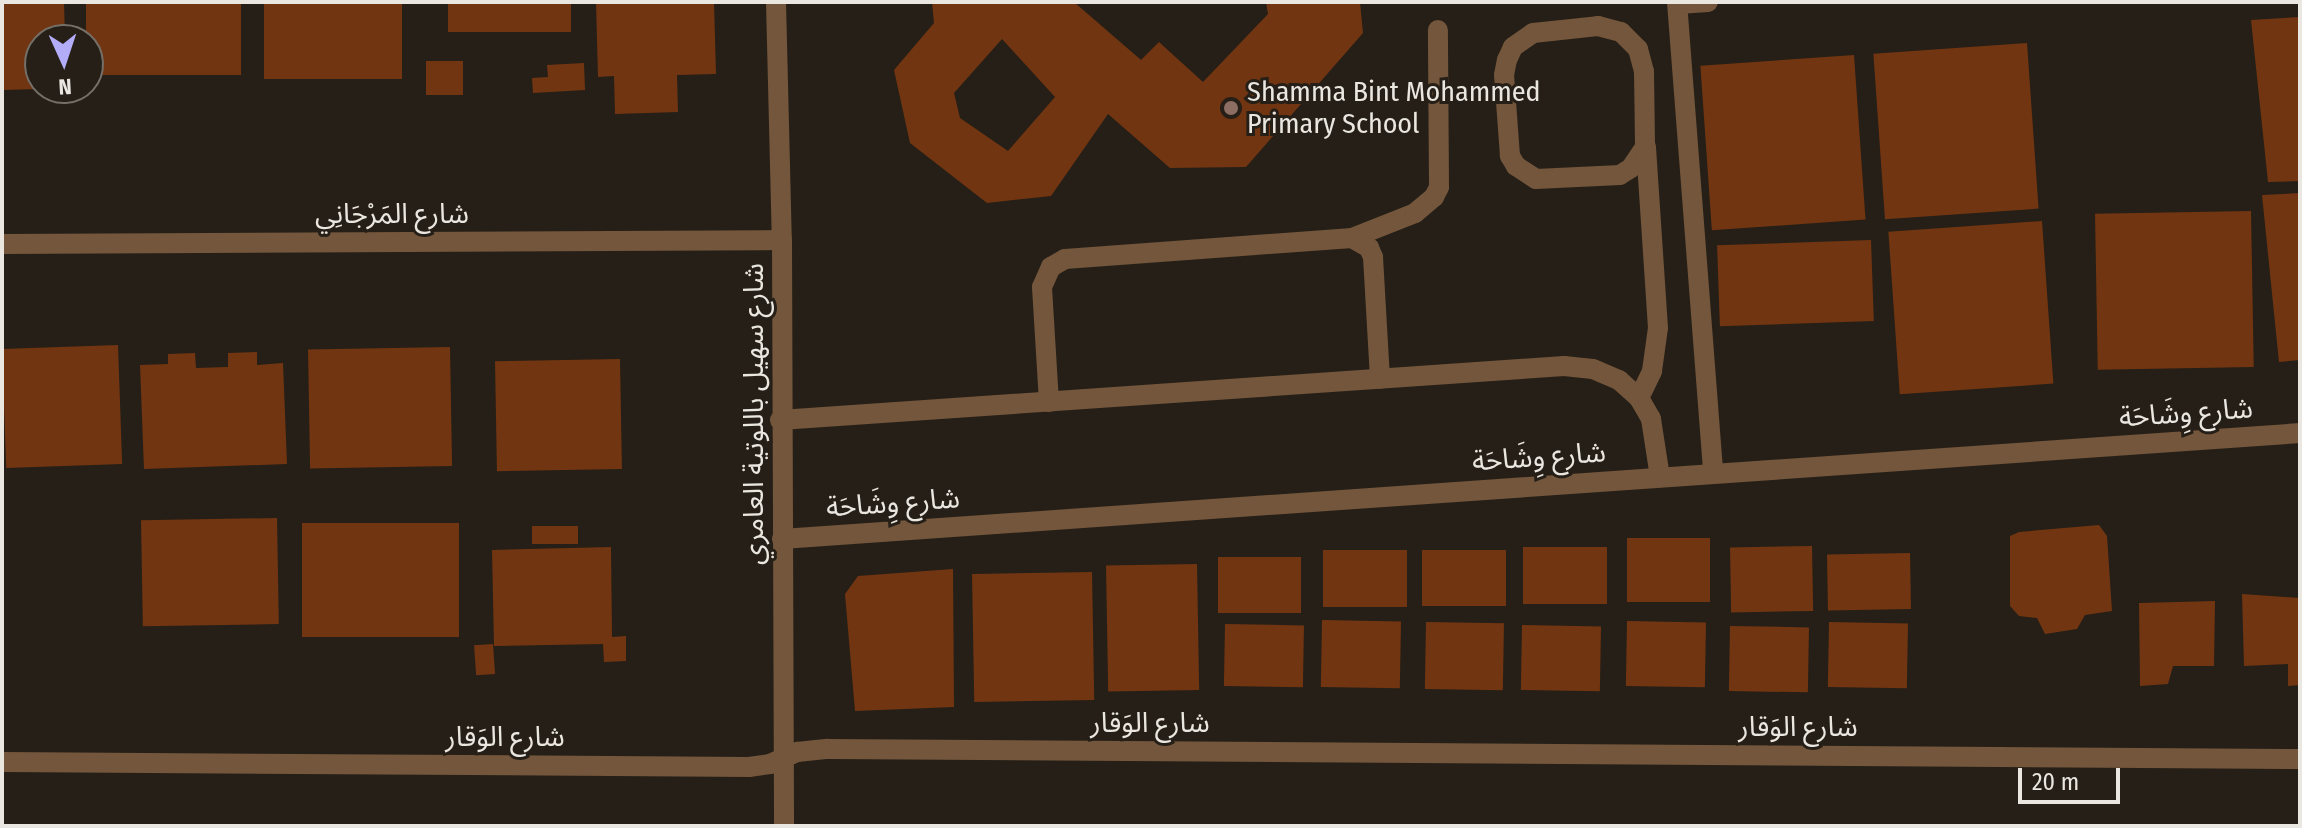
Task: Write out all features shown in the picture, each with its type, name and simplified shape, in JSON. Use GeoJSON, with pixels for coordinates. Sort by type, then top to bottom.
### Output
{"type":"FeatureCollection","features":[{"type":"Feature","properties":{"kind":"street","name":"شارع سهيل باللوتية العامري"},"geometry":{"type":"LineString","coordinates":[[776,2],[782,240],[780,420],[784,826]]}},
{"type":"Feature","properties":{"kind":"street"},"geometry":{"type":"LineString","coordinates":[[1708,2],[1678,3],[1713,474]]}},
{"type":"Feature","properties":{"kind":"street"},"geometry":{"type":"LineString","coordinates":[[1639,398],[1652,371],[1658,328],[1642,61],[1631,40],[1621,32],[1598,26],[1545,30],[1522,38],[1513,47],[1504,75],[1508,145],[1516,166],[1525,174],[1536,179],[1620,175],[1639,159],[1645,134]]}},
{"type":"Feature","properties":{"kind":"street"},"geometry":{"type":"LineString","coordinates":[[1049,402],[1042,287],[1051,267],[1065,259],[1352,238],[1415,213],[1434,197],[1439,187],[1438,30]]}},
{"type":"Feature","properties":{"kind":"street"},"geometry":{"type":"LineString","coordinates":[[1352,238],[1362,242],[1373,257],[1380,379]]}},
{"type":"Feature","properties":{"kind":"street","name":"شارع المَرْجَانِي"},"geometry":{"type":"LineString","coordinates":[[2,244],[782,240]]}},
{"type":"Feature","properties":{"kind":"street"},"geometry":{"type":"LineString","coordinates":[[780,420],[1564,366],[1593,369],[1619,380],[1639,398],[1651,419],[1660,477]]}},
{"type":"Feature","properties":{"kind":"street","name":"شارع وِشَاحَة"},"geometry":{"type":"LineString","coordinates":[[782,539],[2300,433]]}},
{"type":"Feature","properties":{"kind":"street","name":"شارع الوَقار"},"geometry":{"type":"LineString","coordinates":[[2,762],[749,767],[797,752],[844,749],[2300,759]]}},
{"type":"Feature","properties":{"kind":"building"},"geometry":{"type":"Polygon","coordinates":[[[2,2],[64,2],[65,24],[24,24],[24,89],[2,90],[2,2]]]}},
{"type":"Feature","properties":{"kind":"building"},"geometry":{"type":"Polygon","coordinates":[[[86,2],[241,2],[241,75],[104,75],[104,24],[86,24],[86,2]]]}},
{"type":"Feature","properties":{"kind":"building"},"geometry":{"type":"Polygon","coordinates":[[[264,2],[402,2],[402,79],[264,79],[264,2]]]}},
{"type":"Feature","properties":{"kind":"building"},"geometry":{"type":"Polygon","coordinates":[[[448,2],[571,2],[571,32],[448,32],[448,2]]]}},
{"type":"Feature","properties":{"kind":"building"},"geometry":{"type":"Polygon","coordinates":[[[596,2],[714,2],[716,74],[677,75],[678,112],[615,114],[614,76],[598,77],[596,2]]]}},
{"type":"Feature","properties":{"kind":"building"},"geometry":{"type":"Polygon","coordinates":[[[932,2],[1074,2],[1141,60],[1159,42],[1203,82],[1268,14],[1266,2],[1360,2],[1363,33],[1246,167],[1170,168],[1108,114],[1051,196],[987,203],[910,143],[894,70],[934,23],[932,2]],[[1002,39],[954,93],[960,118],[1008,151],[1055,97],[1002,39]]]}},
{"type":"Feature","properties":{"kind":"building"},"geometry":{"type":"Polygon","coordinates":[[[2300,17],[2300,181],[2268,182],[2251,20],[2300,17]]]}},
{"type":"Feature","properties":{"kind":"building"},"geometry":{"type":"Polygon","coordinates":[[[2027,43],[2039,209],[1885,219],[1873,54],[2027,43]]]}},
{"type":"Feature","properties":{"kind":"building"},"geometry":{"type":"Polygon","coordinates":[[[1854,55],[1866,220],[1712,230],[1700,66],[1854,55]]]}},
{"type":"Feature","properties":{"kind":"building"},"geometry":{"type":"Polygon","coordinates":[[[426,61],[463,61],[463,95],[426,95],[426,61]]]}},
{"type":"Feature","properties":{"kind":"building"},"geometry":{"type":"Polygon","coordinates":[[[584,63],[585,90],[533,93],[532,78],[548,77],[547,65],[584,63]]]}},
{"type":"Feature","properties":{"kind":"building"},"geometry":{"type":"Polygon","coordinates":[[[2300,193],[2300,360],[2279,362],[2262,195],[2300,193]]]}},
{"type":"Feature","properties":{"kind":"building"},"geometry":{"type":"Polygon","coordinates":[[[2251,211],[2254,367],[2098,370],[2095,214],[2251,211]]]}},
{"type":"Feature","properties":{"kind":"building"},"geometry":{"type":"Polygon","coordinates":[[[2042,221],[2053,384],[1900,394],[1888,232],[2042,221]]]}},
{"type":"Feature","properties":{"kind":"building"},"geometry":{"type":"Polygon","coordinates":[[[1871,240],[1874,321],[1720,326],[1717,245],[1871,240]]]}},
{"type":"Feature","properties":{"kind":"building"},"geometry":{"type":"Polygon","coordinates":[[[118,345],[122,464],[6,468],[2,349],[118,345]]]}},
{"type":"Feature","properties":{"kind":"building"},"geometry":{"type":"Polygon","coordinates":[[[450,347],[452,466],[310,468],[308,349],[450,347]]]}},
{"type":"Feature","properties":{"kind":"building"},"geometry":{"type":"Polygon","coordinates":[[[257,352],[257,365],[283,363],[287,464],[144,469],[140,365],[168,364],[168,354],[195,353],[196,368],[228,367],[228,353],[257,352]]]}},
{"type":"Feature","properties":{"kind":"building"},"geometry":{"type":"Polygon","coordinates":[[[620,359],[622,469],[497,471],[495,361],[620,359]]]}},
{"type":"Feature","properties":{"kind":"building"},"geometry":{"type":"Polygon","coordinates":[[[277,518],[279,624],[143,626],[141,520],[277,518]]]}},
{"type":"Feature","properties":{"kind":"building"},"geometry":{"type":"Polygon","coordinates":[[[302,523],[459,523],[459,637],[302,637],[302,523]]]}},
{"type":"Feature","properties":{"kind":"building"},"geometry":{"type":"Polygon","coordinates":[[[2099,525],[2107,536],[2112,611],[2085,615],[2077,629],[2045,634],[2037,618],[2019,616],[2010,606],[2010,536],[2019,532],[2099,525]]]}},
{"type":"Feature","properties":{"kind":"building"},"geometry":{"type":"Polygon","coordinates":[[[532,526],[578,526],[578,544],[532,544],[532,526]]]}},
{"type":"Feature","properties":{"kind":"building"},"geometry":{"type":"Polygon","coordinates":[[[1627,538],[1710,538],[1710,602],[1627,602],[1627,538]]]}},
{"type":"Feature","properties":{"kind":"building"},"geometry":{"type":"Polygon","coordinates":[[[1812,546],[1813,611],[1731,612],[1730,547],[1812,546]]]}},
{"type":"Feature","properties":{"kind":"building"},"geometry":{"type":"Polygon","coordinates":[[[611,547],[612,637],[626,636],[626,661],[604,662],[603,644],[494,646],[492,550],[611,547]]]}},
{"type":"Feature","properties":{"kind":"building"},"geometry":{"type":"Polygon","coordinates":[[[1523,547],[1607,547],[1607,604],[1523,604],[1523,547]]]}},
{"type":"Feature","properties":{"kind":"building"},"geometry":{"type":"Polygon","coordinates":[[[1323,550],[1407,550],[1407,607],[1323,607],[1323,550]]]}},
{"type":"Feature","properties":{"kind":"building"},"geometry":{"type":"Polygon","coordinates":[[[1422,550],[1506,550],[1506,606],[1422,606],[1422,550]]]}},
{"type":"Feature","properties":{"kind":"building"},"geometry":{"type":"Polygon","coordinates":[[[1910,553],[1911,609],[1828,610],[1827,554],[1910,553]]]}},
{"type":"Feature","properties":{"kind":"building"},"geometry":{"type":"Polygon","coordinates":[[[1218,557],[1301,557],[1301,613],[1218,613],[1218,557]]]}},
{"type":"Feature","properties":{"kind":"building"},"geometry":{"type":"Polygon","coordinates":[[[1197,564],[1199,690],[1108,692],[1106,566],[1197,564]]]}},
{"type":"Feature","properties":{"kind":"building"},"geometry":{"type":"Polygon","coordinates":[[[953,569],[954,707],[855,711],[845,594],[858,576],[953,569]]]}},
{"type":"Feature","properties":{"kind":"building"},"geometry":{"type":"Polygon","coordinates":[[[1092,572],[1094,700],[974,702],[972,574],[1092,572]]]}},
{"type":"Feature","properties":{"kind":"building"},"geometry":{"type":"Polygon","coordinates":[[[2242,594],[2300,598],[2300,685],[2288,686],[2288,664],[2244,666],[2242,594]]]}},
{"type":"Feature","properties":{"kind":"building"},"geometry":{"type":"Polygon","coordinates":[[[2215,601],[2214,666],[2173,666],[2168,684],[2140,686],[2139,603],[2215,601]]]}},
{"type":"Feature","properties":{"kind":"building"},"geometry":{"type":"Polygon","coordinates":[[[1322,620],[1401,621],[1400,688],[1321,687],[1322,620]]]}},
{"type":"Feature","properties":{"kind":"building"},"geometry":{"type":"Polygon","coordinates":[[[1627,621],[1706,622],[1705,687],[1626,686],[1627,621]]]}},
{"type":"Feature","properties":{"kind":"building"},"geometry":{"type":"Polygon","coordinates":[[[1426,622],[1504,623],[1503,690],[1425,689],[1426,622]]]}},
{"type":"Feature","properties":{"kind":"building"},"geometry":{"type":"Polygon","coordinates":[[[1829,622],[1908,623],[1907,688],[1828,687],[1829,622]]]}},
{"type":"Feature","properties":{"kind":"building"},"geometry":{"type":"Polygon","coordinates":[[[1225,624],[1304,625],[1303,687],[1224,686],[1225,624]]]}},
{"type":"Feature","properties":{"kind":"building"},"geometry":{"type":"Polygon","coordinates":[[[1522,625],[1601,626],[1600,691],[1521,690],[1522,625]]]}},
{"type":"Feature","properties":{"kind":"building"},"geometry":{"type":"Polygon","coordinates":[[[1730,626],[1809,627],[1808,692],[1729,691],[1730,626]]]}},
{"type":"Feature","properties":{"kind":"building"},"geometry":{"type":"Polygon","coordinates":[[[493,644],[495,674],[476,675],[474,645],[493,644]]]}},
{"type":"Feature","properties":{"kind":"place","name":"Shamma Bint Mohammed Primary School"},"geometry":{"type":"Point","coordinates":[1231,108]}}]}
